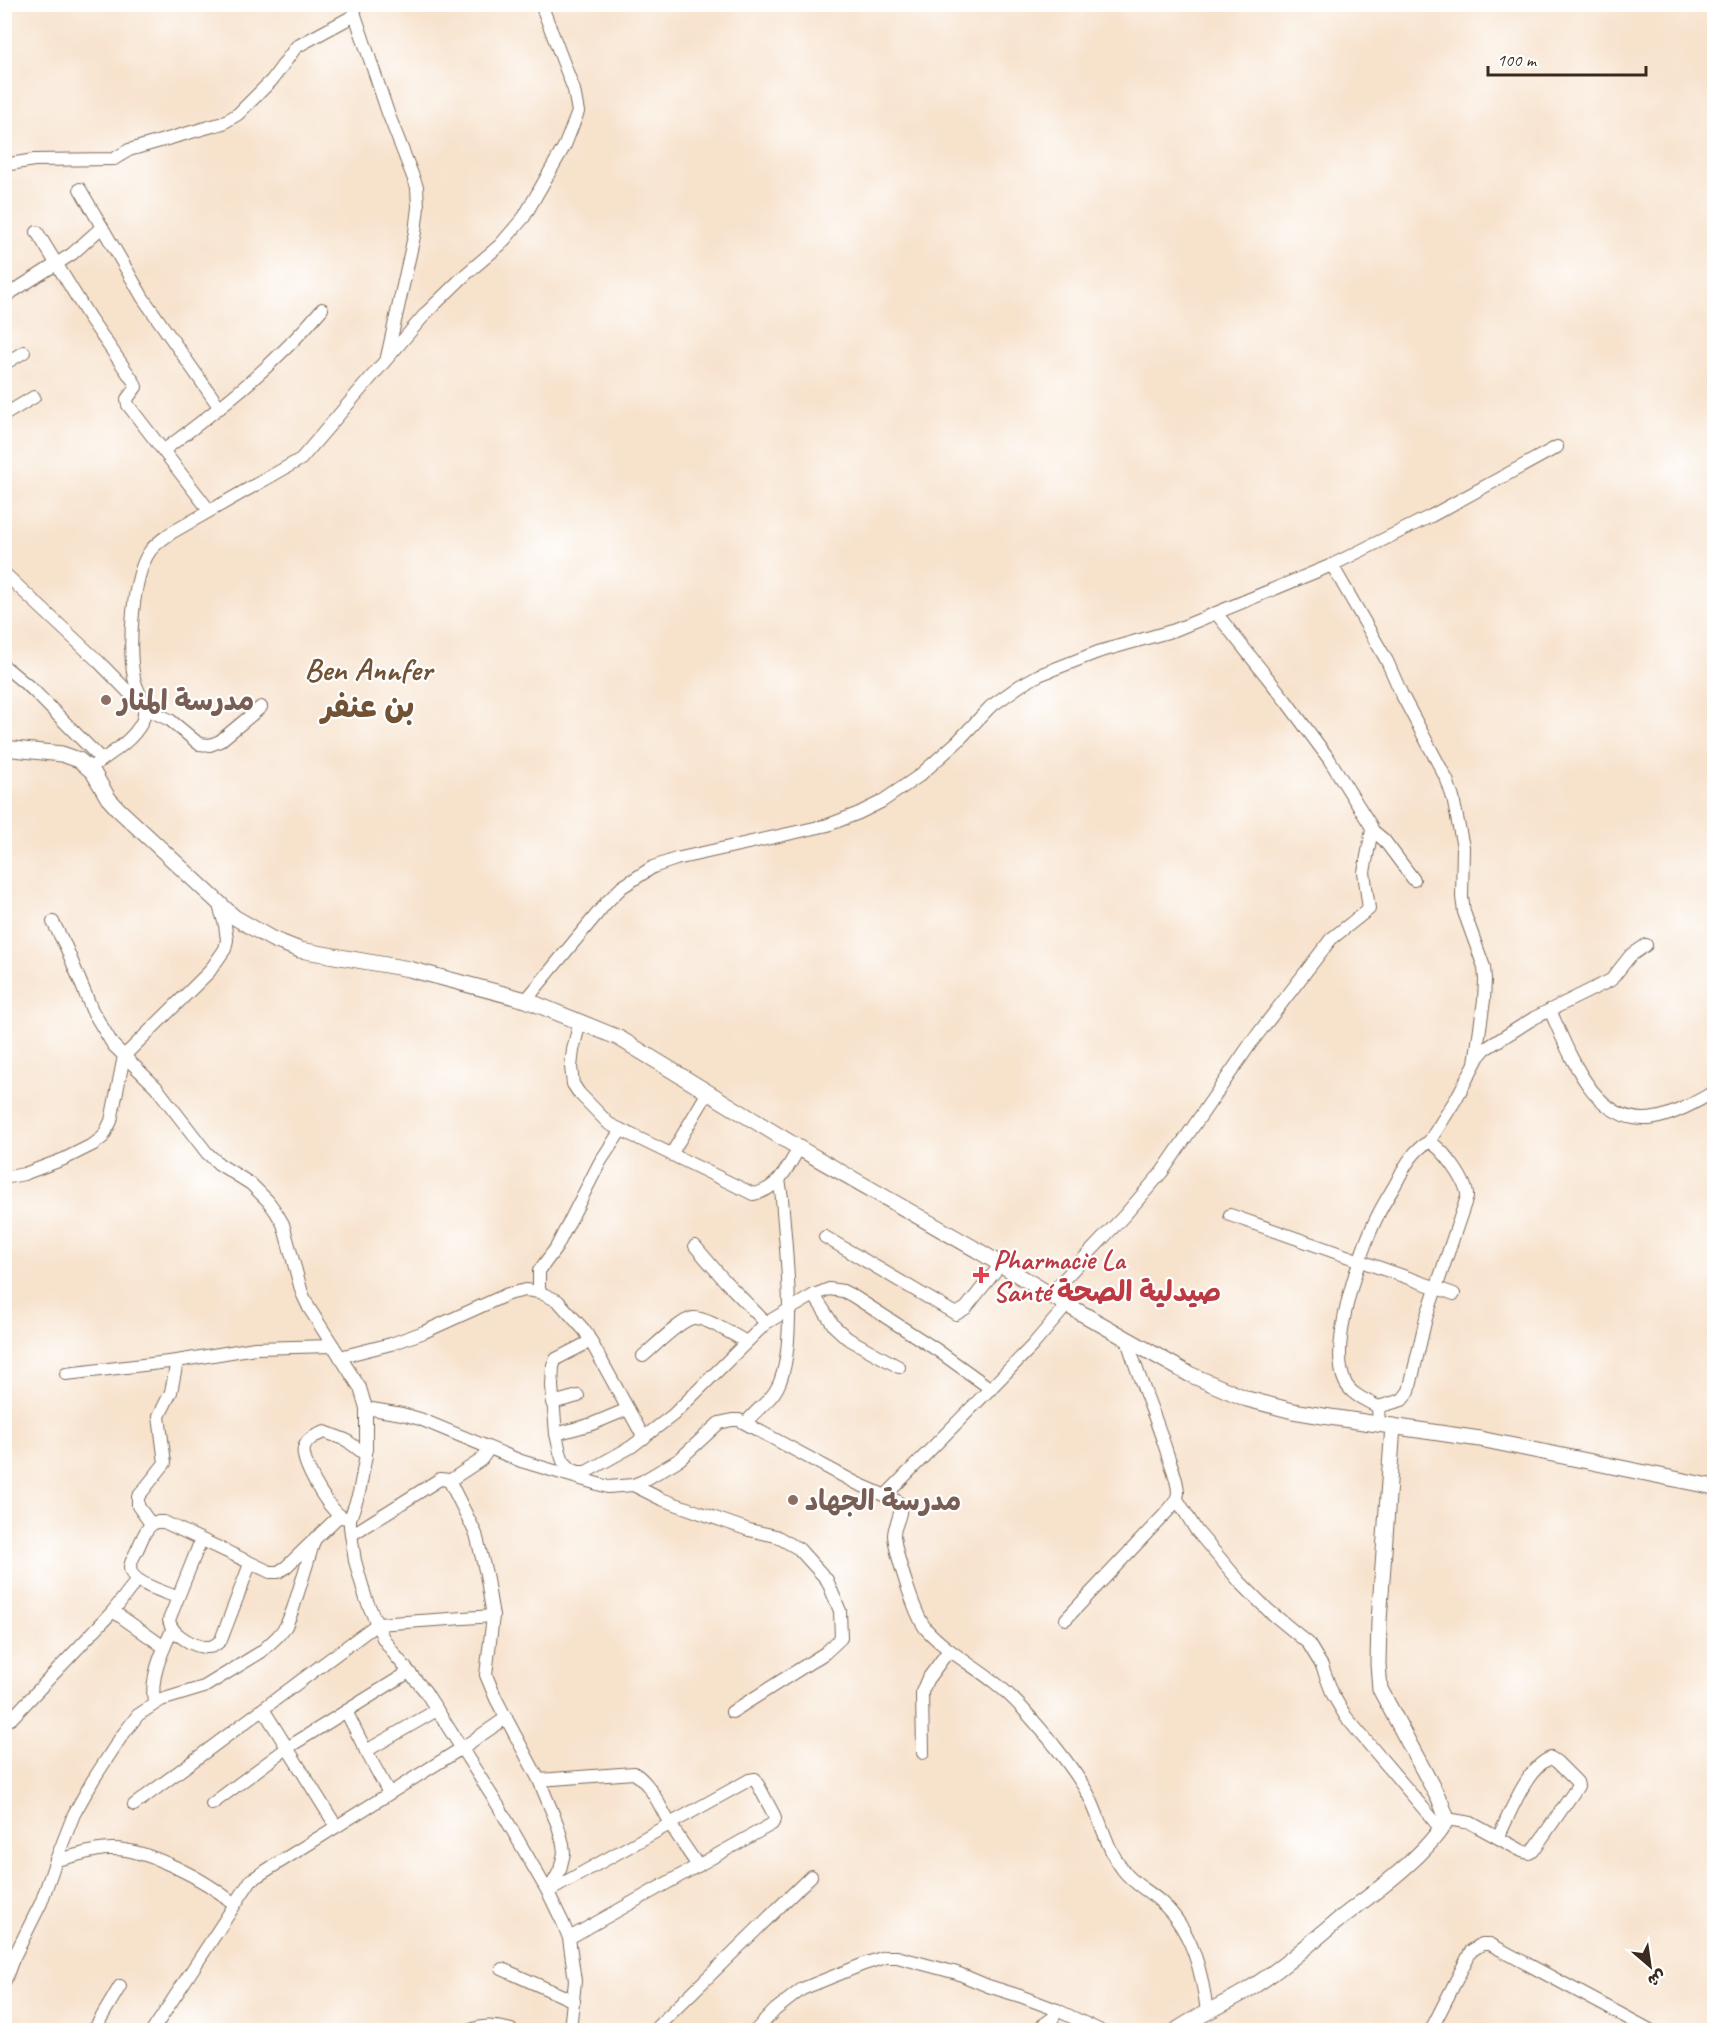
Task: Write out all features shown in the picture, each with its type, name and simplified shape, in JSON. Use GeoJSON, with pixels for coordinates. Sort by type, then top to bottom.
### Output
{"type":"FeatureCollection","features":[{"type":"Feature","properties":{"kind":"street"},"geometry":{"type":"LineString","coordinates":[[4,748],[62,754],[96,764],[118,748],[138,728],[144,716],[144,708],[135,682],[131,652],[135,598],[143,564],[150,552],[158,543],[210,510],[301,459],[427,312],[510,235],[524,217],[572,132],[578,112],[578,102],[541,4]]}},
{"type":"Feature","properties":{"kind":"street"},"geometry":{"type":"LineString","coordinates":[[4,165],[34,160],[114,159],[129,150],[223,123],[238,114],[272,80],[296,46],[354,10],[388,113],[417,187],[418,207],[415,232],[387,359]]}},
{"type":"Feature","properties":{"kind":"street"},"geometry":{"type":"LineString","coordinates":[[80,189],[143,298],[220,408]]}},
{"type":"Feature","properties":{"kind":"street"},"geometry":{"type":"LineString","coordinates":[[4,297],[72,254],[102,227]]}},
{"type":"Feature","properties":{"kind":"street"},"geometry":{"type":"LineString","coordinates":[[37,232],[89,317],[134,382],[136,388],[127,399],[128,405],[210,510]]}},
{"type":"Feature","properties":{"kind":"street"},"geometry":{"type":"LineString","coordinates":[[164,450],[220,408],[279,357],[322,309]]}},
{"type":"Feature","properties":{"kind":"street"},"geometry":{"type":"LineString","coordinates":[[4,364],[24,352]]}},
{"type":"Feature","properties":{"kind":"street"},"geometry":{"type":"LineString","coordinates":[[4,415],[34,397]]}},
{"type":"Feature","properties":{"kind":"street"},"geometry":{"type":"LineString","coordinates":[[526,1000],[606,903],[622,887],[639,875],[676,859],[828,825],[859,813],[881,802],[919,776],[957,742],[990,707],[1030,680],[1075,660],[1175,630],[1332,565],[1431,516],[1557,447]]}},
{"type":"Feature","properties":{"kind":"street"},"geometry":{"type":"LineString","coordinates":[[1332,565],[1387,661],[1402,695],[1447,780],[1453,798],[1463,847],[1464,912],[1484,966],[1484,1000],[1475,1063]]}},
{"type":"Feature","properties":{"kind":"street"},"geometry":{"type":"LineString","coordinates":[[4,573],[99,662],[144,708],[170,720],[199,744],[205,745],[220,741],[261,707]]}},
{"type":"Feature","properties":{"kind":"street"},"geometry":{"type":"LineString","coordinates":[[1216,613],[1329,759],[1372,830],[1384,840],[1414,880]]}},
{"type":"Feature","properties":{"kind":"street"},"geometry":{"type":"LineString","coordinates":[[4,666],[33,690],[96,764],[108,798],[118,809],[234,917],[254,930],[300,950],[410,969],[526,1000],[619,1038],[799,1148],[1001,1264],[1067,1305],[1189,1374],[1247,1399],[1293,1411],[1480,1439],[1714,1487]]}},
{"type":"Feature","properties":{"kind":"street"},"geometry":{"type":"LineString","coordinates":[[1050,1294],[1162,1172],[1251,1043],[1331,939],[1368,910],[1370,904],[1364,872],[1372,830]]}},
{"type":"Feature","properties":{"kind":"street"},"geometry":{"type":"LineString","coordinates":[[4,1179],[64,1159],[103,1137],[111,1121],[124,1056],[188,994],[219,960],[225,949],[227,940],[225,925],[218,902]]}},
{"type":"Feature","properties":{"kind":"street"},"geometry":{"type":"LineString","coordinates":[[53,922],[101,1027],[113,1045],[156,1087],[207,1153],[219,1164],[251,1184],[268,1201],[283,1224],[302,1293],[319,1327],[360,1388],[366,1408],[366,1455],[359,1493],[344,1517],[315,1538],[278,1572],[270,1572],[250,1564],[164,1522],[151,1524],[131,1563],[132,1572],[137,1581],[177,1598]]}},
{"type":"Feature","properties":{"kind":"street"},"geometry":{"type":"LineString","coordinates":[[1178,2031],[1279,1969],[1389,1881],[1426,1847],[1444,1824],[1441,1803],[1380,1689],[1378,1664],[1386,1424],[1378,1407],[1358,1397],[1345,1384],[1340,1350],[1342,1332],[1359,1262],[1377,1216],[1414,1154],[1429,1142],[1485,1049],[1550,1010],[1611,980],[1630,956],[1646,945]]}},
{"type":"Feature","properties":{"kind":"street"},"geometry":{"type":"LineString","coordinates":[[1550,1010],[1585,1081],[1598,1100],[1609,1108],[1627,1115],[1653,1118],[1678,1110],[1714,1092]]}},
{"type":"Feature","properties":{"kind":"street"},"geometry":{"type":"LineString","coordinates":[[580,1022],[571,1067],[573,1084],[609,1124],[753,1194],[763,1192],[779,1180],[799,1148]]}},
{"type":"Feature","properties":{"kind":"street"},"geometry":{"type":"LineString","coordinates":[[672,1154],[708,1092]]}},
{"type":"Feature","properties":{"kind":"street"},"geometry":{"type":"LineString","coordinates":[[539,1292],[539,1271],[555,1248],[600,1162],[621,1130]]}},
{"type":"Feature","properties":{"kind":"street"},"geometry":{"type":"LineString","coordinates":[[1378,1407],[1402,1400],[1406,1396],[1426,1318],[1467,1193],[1464,1184],[1446,1157],[1429,1142]]}},
{"type":"Feature","properties":{"kind":"street"},"geometry":{"type":"LineString","coordinates":[[746,1423],[774,1393],[784,1371],[790,1309],[779,1180]]}},
{"type":"Feature","properties":{"kind":"street"},"geometry":{"type":"LineString","coordinates":[[1230,1215],[1454,1294]]}},
{"type":"Feature","properties":{"kind":"street"},"geometry":{"type":"LineString","coordinates":[[825,1237],[956,1314],[966,1308],[1001,1264]]}},
{"type":"Feature","properties":{"kind":"street"},"geometry":{"type":"LineString","coordinates":[[694,1246],[766,1323]]}},
{"type":"Feature","properties":{"kind":"street"},"geometry":{"type":"LineString","coordinates":[[591,1341],[556,1359],[551,1377],[556,1434],[563,1461],[578,1472],[586,1472],[644,1438],[673,1415],[766,1323],[814,1295],[829,1289],[843,1291],[854,1296],[937,1350],[991,1389]]}},
{"type":"Feature","properties":{"kind":"street"},"geometry":{"type":"LineString","coordinates":[[340,1357],[402,1340],[508,1294],[526,1290],[539,1292],[558,1301],[585,1330],[644,1438]]}},
{"type":"Feature","properties":{"kind":"street"},"geometry":{"type":"LineString","coordinates":[[814,1295],[834,1326],[847,1338],[899,1367]]}},
{"type":"Feature","properties":{"kind":"street"},"geometry":{"type":"LineString","coordinates":[[885,1496],[1032,1346],[1067,1305]]}},
{"type":"Feature","properties":{"kind":"street"},"geometry":{"type":"LineString","coordinates":[[643,1356],[684,1322],[693,1318],[721,1328],[746,1341]]}},
{"type":"Feature","properties":{"kind":"street"},"geometry":{"type":"LineString","coordinates":[[1066,1619],[1177,1499],[1178,1491],[1174,1473],[1127,1339]]}},
{"type":"Feature","properties":{"kind":"street"},"geometry":{"type":"LineString","coordinates":[[66,1374],[177,1361],[255,1348],[333,1346]]}},
{"type":"Feature","properties":{"kind":"street"},"geometry":{"type":"LineString","coordinates":[[151,1524],[138,1506],[138,1497],[165,1463],[159,1416],[171,1392],[177,1361]]}},
{"type":"Feature","properties":{"kind":"street"},"geometry":{"type":"LineString","coordinates":[[552,1403],[578,1396]]}},
{"type":"Feature","properties":{"kind":"street"},"geometry":{"type":"LineString","coordinates":[[366,1408],[420,1419],[521,1461],[608,1487],[633,1485],[680,1460],[719,1423],[732,1420],[746,1423],[856,1483],[897,1501],[901,1506],[894,1539],[912,1600],[924,1628],[949,1650],[994,1682],[1017,1703],[1066,1761],[1089,1796],[1104,1835],[1121,1868],[1132,1882],[1159,1900],[1180,1924],[1198,1960],[1207,2012]]}},
{"type":"Feature","properties":{"kind":"street"},"geometry":{"type":"LineString","coordinates":[[556,1434],[591,1424],[628,1409]]}},
{"type":"Feature","properties":{"kind":"street"},"geometry":{"type":"LineString","coordinates":[[366,1455],[346,1440],[325,1432],[309,1440],[304,1447],[303,1457],[332,1509],[344,1517],[351,1535],[361,1582],[377,1624],[389,1646],[437,1710],[548,1892],[569,1938],[574,1981],[570,2031]]}},
{"type":"Feature","properties":{"kind":"street"},"geometry":{"type":"LineString","coordinates":[[449,1481],[481,1460],[489,1449]]}},
{"type":"Feature","properties":{"kind":"street"},"geometry":{"type":"LineString","coordinates":[[351,1535],[440,1479],[445,1478],[449,1481],[476,1534],[494,1616],[486,1670],[490,1684],[540,1780],[558,1826],[564,1853],[556,1880],[548,1892]]}},
{"type":"Feature","properties":{"kind":"street"},"geometry":{"type":"LineString","coordinates":[[633,1485],[683,1507],[749,1530],[776,1536],[799,1550],[827,1580],[840,1611],[841,1638],[825,1653],[732,1712]]}},
{"type":"Feature","properties":{"kind":"street"},"geometry":{"type":"LineString","coordinates":[[1177,1499],[1196,1530],[1240,1582],[1268,1610],[1308,1642],[1346,1717],[1444,1824],[1471,1823],[1498,1838],[1522,1851],[1529,1853],[1533,1851],[1578,1786],[1577,1782],[1557,1762],[1551,1758],[1544,1760],[1525,1784],[1498,1838]]}},
{"type":"Feature","properties":{"kind":"street"},"geometry":{"type":"LineString","coordinates":[[4,1983],[9,1959],[41,1903],[74,1814],[130,1723],[154,1704],[204,1687],[271,1645],[286,1626],[293,1609],[315,1538]]}},
{"type":"Feature","properties":{"kind":"street"},"geometry":{"type":"LineString","coordinates":[[201,1540],[169,1620],[172,1630],[184,1639],[206,1648],[221,1640],[250,1564]]}},
{"type":"Feature","properties":{"kind":"street"},"geometry":{"type":"LineString","coordinates":[[11,1719],[113,1611],[137,1581]]}},
{"type":"Feature","properties":{"kind":"street"},"geometry":{"type":"LineString","coordinates":[[113,1611],[164,1647]]}},
{"type":"Feature","properties":{"kind":"street"},"geometry":{"type":"LineString","coordinates":[[134,1805],[377,1624],[494,1616]]}},
{"type":"Feature","properties":{"kind":"street"},"geometry":{"type":"LineString","coordinates":[[154,1704],[154,1678],[159,1659],[172,1630]]}},
{"type":"Feature","properties":{"kind":"street"},"geometry":{"type":"LineString","coordinates":[[923,1753],[922,1692],[927,1680],[949,1650]]}},
{"type":"Feature","properties":{"kind":"street"},"geometry":{"type":"LineString","coordinates":[[212,1804],[287,1748],[409,1672]]}},
{"type":"Feature","properties":{"kind":"street"},"geometry":{"type":"LineString","coordinates":[[263,1709],[336,1826]]}},
{"type":"Feature","properties":{"kind":"street"},"geometry":{"type":"LineString","coordinates":[[366,1751],[437,1710]]}},
{"type":"Feature","properties":{"kind":"street"},"geometry":{"type":"LineString","coordinates":[[346,1712],[389,1793]]}},
{"type":"Feature","properties":{"kind":"street"},"geometry":{"type":"LineString","coordinates":[[153,2031],[251,1880],[462,1749],[506,1718]]}},
{"type":"Feature","properties":{"kind":"street"},"geometry":{"type":"LineString","coordinates":[[540,1780],[634,1773],[642,1778],[652,1792],[698,1866]]}},
{"type":"Feature","properties":{"kind":"street"},"geometry":{"type":"LineString","coordinates":[[548,1892],[749,1780],[755,1779],[759,1784],[776,1819],[772,1824],[569,1938]]}},
{"type":"Feature","properties":{"kind":"street"},"geometry":{"type":"LineString","coordinates":[[56,1860],[111,1849],[132,1850],[148,1855],[204,1883],[219,1891],[234,1904]]}},
{"type":"Feature","properties":{"kind":"street"},"geometry":{"type":"LineString","coordinates":[[654,2031],[811,1876]]}},
{"type":"Feature","properties":{"kind":"street"},"geometry":{"type":"LineString","coordinates":[[1431,2031],[1471,1951],[1482,1944],[1490,1944],[1650,2031]]}},
{"type":"Feature","properties":{"kind":"street"},"geometry":{"type":"LineString","coordinates":[[756,2031],[775,2010],[802,1989],[885,1957],[897,1957],[957,1973],[1057,2010],[1099,2031]]}},
{"type":"Feature","properties":{"kind":"street"},"geometry":{"type":"LineString","coordinates":[[502,1969],[574,2001]]}},
{"type":"Feature","properties":{"kind":"street"},"geometry":{"type":"LineString","coordinates":[[94,2031],[120,1986]]}},
{"type":"Feature","properties":{"kind":"street"},"geometry":{"type":"LineString","coordinates":[[1036,2031],[1053,2018],[1057,2010]]}},
{"type":"Feature","properties":{"kind":"street"},"geometry":{"type":"LineString","coordinates":[[471,2031],[474,2028],[502,2027],[511,2031]]}},
{"type":"Feature","properties":{"kind":"place","name":"مدرسة المنار"},"geometry":{"type":"Point","coordinates":[106,700]}},
{"type":"Feature","properties":{"kind":"place","name":"Pharmacie La Santé صيدلية الصحة"},"geometry":{"type":"Point","coordinates":[981,1275]}},
{"type":"Feature","properties":{"kind":"place","name":"مدرسة الجهاد"},"geometry":{"type":"Point","coordinates":[793,1500]}},
{"type":"Feature","properties":{"kind":"district","name":"Ben Annfer بن عنفر"},"geometry":{"type":"Point","coordinates":[368,688]}}]}
